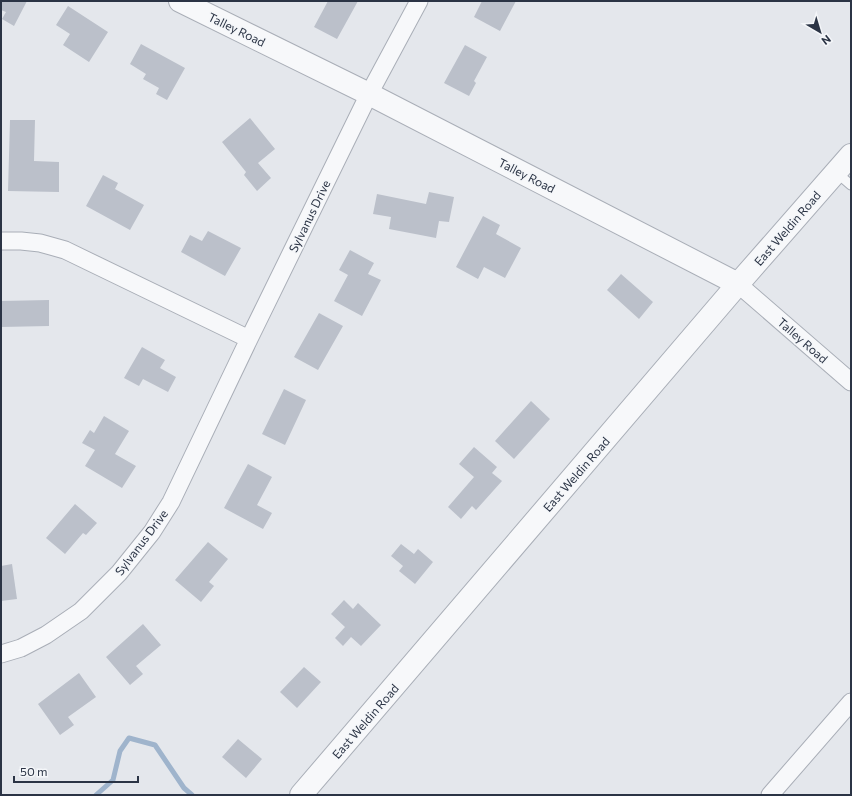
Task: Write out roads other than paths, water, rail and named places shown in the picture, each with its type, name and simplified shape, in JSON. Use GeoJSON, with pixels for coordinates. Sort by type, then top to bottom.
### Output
{"type":"FeatureCollection","features":[{"type":"Feature","properties":{"kind":"street","name":"Talley Road"},"geometry":{"type":"LineString","coordinates":[[180,1],[369,94],[738,284],[851,382]]}},
{"type":"Feature","properties":{"kind":"street","name":"Sylvanus Drive"},"geometry":{"type":"LineString","coordinates":[[1,654],[21,648],[40,638],[81,611],[119,574],[147,538],[171,502],[369,94],[419,1]]}},
{"type":"Feature","properties":{"kind":"street","name":"East Weldin Road"},"geometry":{"type":"LineString","coordinates":[[301,795],[738,284],[843,179],[851,155]]}},
{"type":"Feature","properties":{"kind":"street"},"geometry":{"type":"LineString","coordinates":[[1,241],[21,240],[40,243],[65,250],[249,339]]}},
{"type":"Feature","properties":{"kind":"street"},"geometry":{"type":"LineString","coordinates":[[770,795],[851,702]]}},
{"type":"Feature","properties":{"kind":"waterway"},"geometry":{"type":"LineString","coordinates":[[96,795],[113,780],[120,751],[129,738],[155,745],[184,788],[192,795]]}}]}
